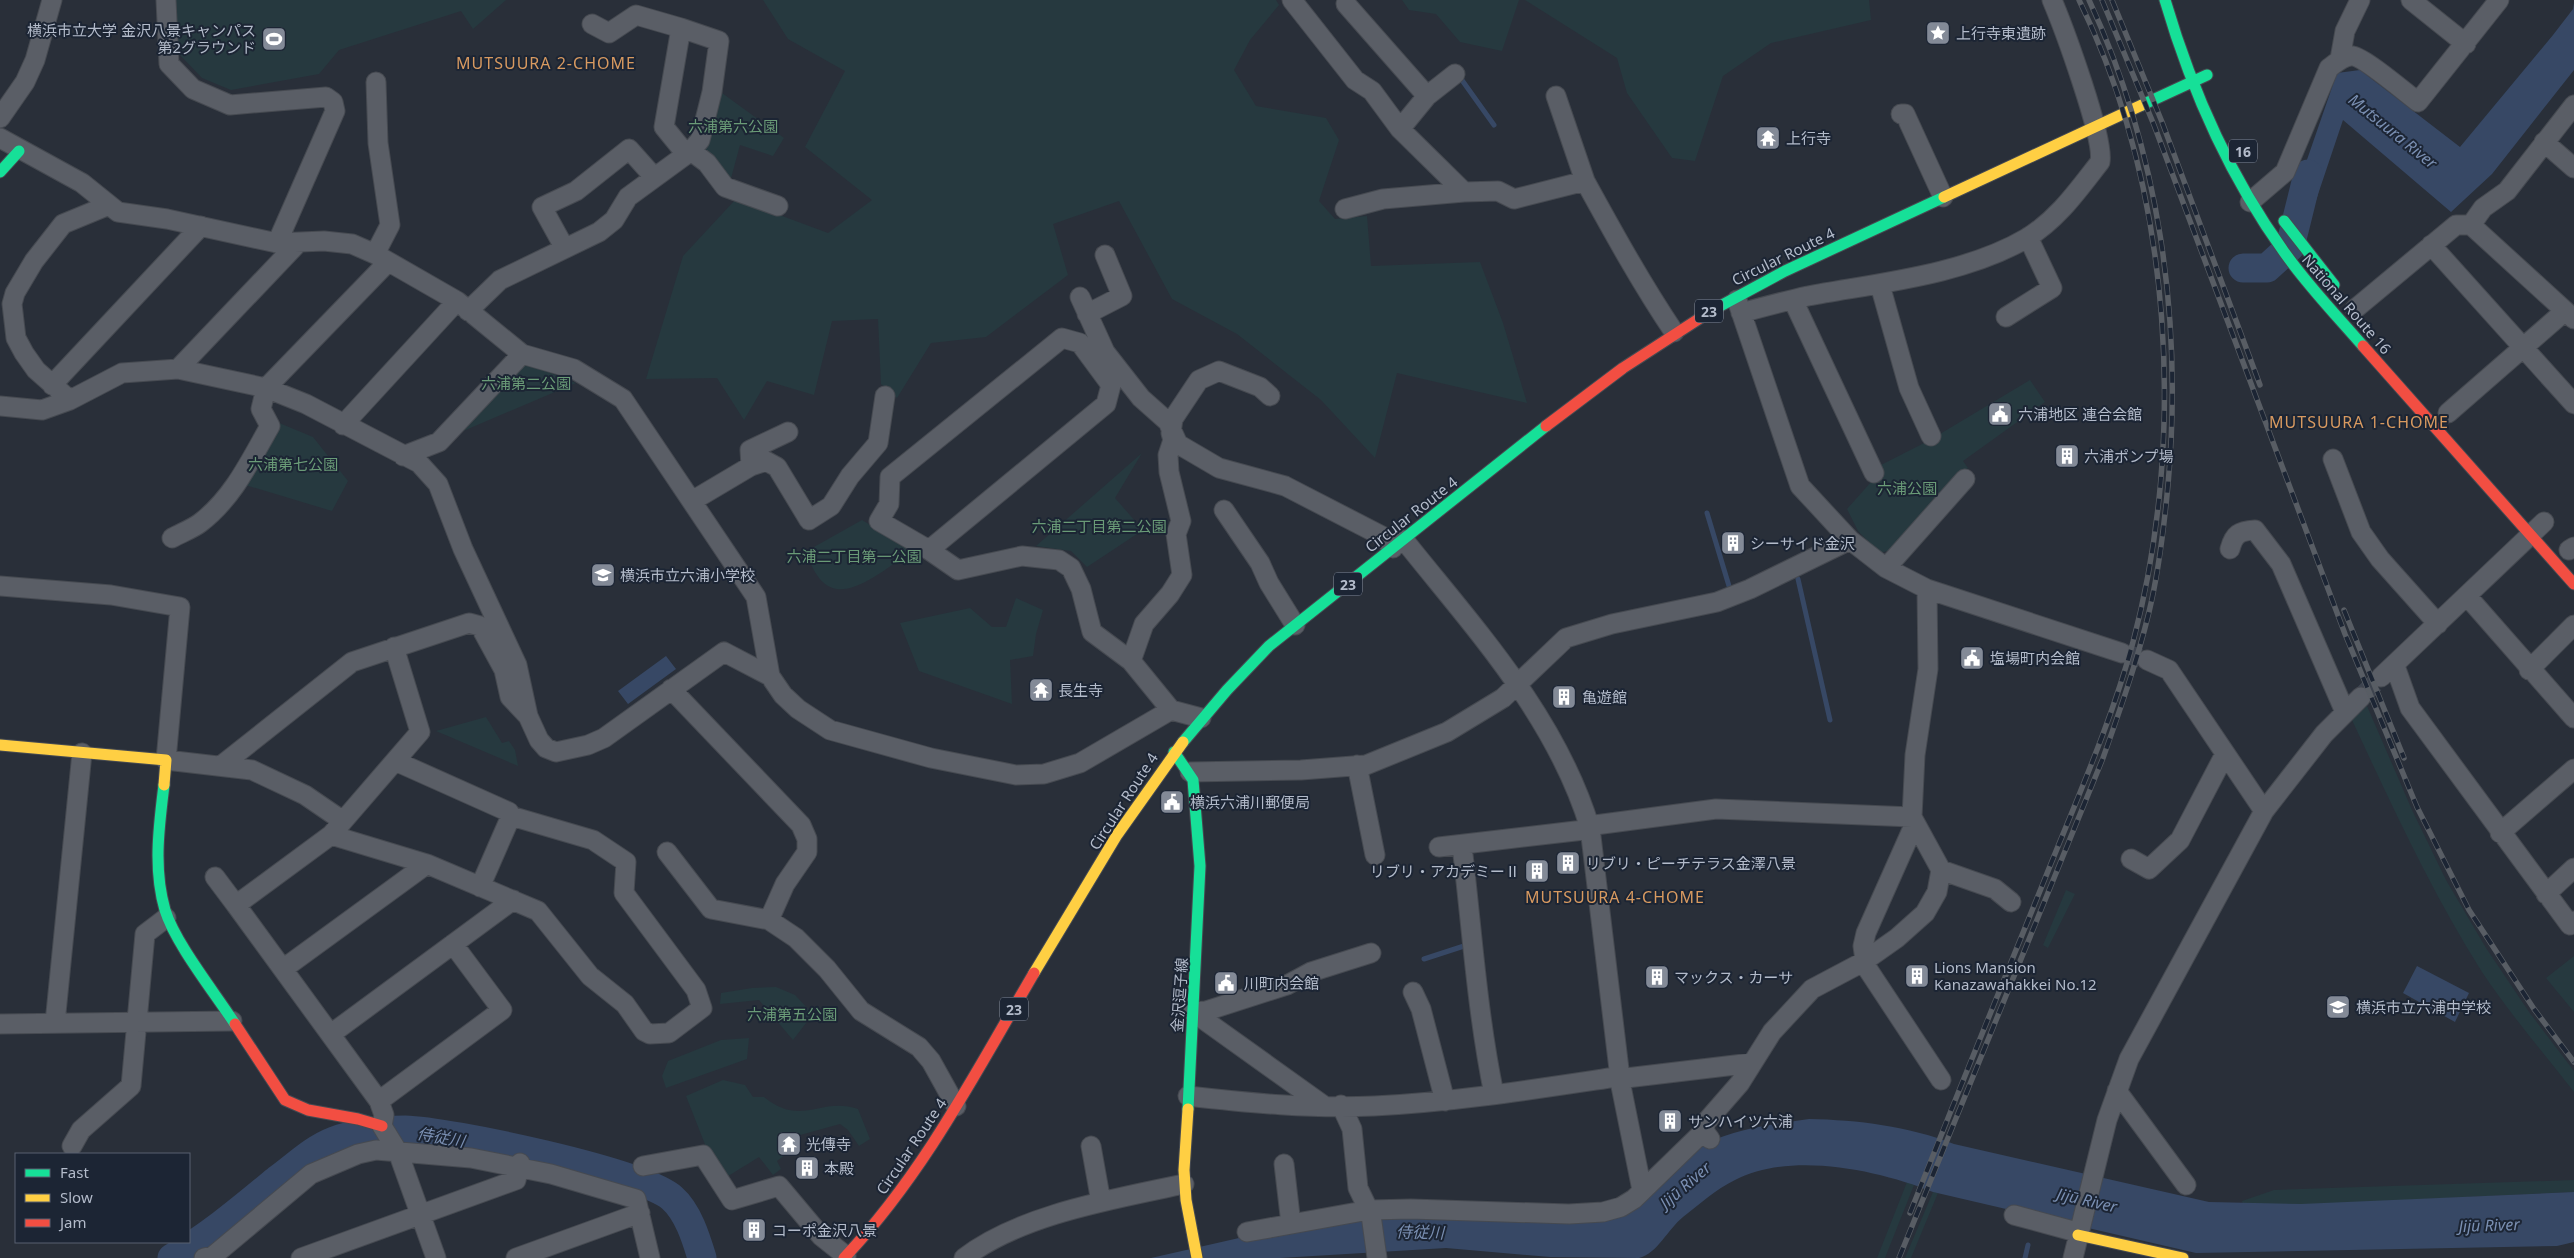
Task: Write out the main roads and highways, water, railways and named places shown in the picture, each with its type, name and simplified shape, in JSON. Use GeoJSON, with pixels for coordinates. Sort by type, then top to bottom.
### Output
{"type":"FeatureCollection","features":[{"type":"Feature","properties":{"kind":"main road","name":"National Route 16"},"geometry":{"type":"LineString","coordinates":[[2165,0],[2177,46],[2191,83],[2229,164],[2265,197],[2352,306]]}},
{"type":"Feature","properties":{"kind":"main road","name":"Circular Route 4"},"geometry":{"type":"LineString","coordinates":[[845,1257],[888,1208],[915,1171],[1120,832],[1174,752],[1201,718],[1251,664],[1295,625],[1596,387],[1674,332],[1738,304],[1943,197],[2208,75]]}},
{"type":"Feature","properties":{"kind":"main road"},"geometry":{"type":"LineString","coordinates":[[0,172],[19,150]]}},
{"type":"Feature","properties":{"kind":"main road","name":"National Route 16"},"geometry":{"type":"LineString","coordinates":[[2265,197],[2275,241],[2291,264],[2574,584]]}},
{"type":"Feature","properties":{"kind":"main road"},"geometry":{"type":"LineString","coordinates":[[0,745],[166,760],[158,872],[160,896],[166,918],[285,1100],[302,1109],[371,1121],[382,1114]]}},
{"type":"Feature","properties":{"kind":"main road","name":"金沢逗子線"},"geometry":{"type":"LineString","coordinates":[[1174,752],[1190,772],[1195,789],[1200,866],[1198,938],[1192,1012],[1184,1184],[1197,1258]]}},
{"type":"Feature","properties":{"kind":"main road"},"geometry":{"type":"LineString","coordinates":[[2079,1232],[2183,1258]]}},
{"type":"Feature","properties":{"kind":"water"},"geometry":{"type":"Polygon","coordinates":[[[2574,3],[2574,70],[2492,174],[2451,212],[2343,120],[2308,224],[2292,203],[2337,73],[2360,70],[2460,147],[2553,35],[2573,9],[2574,3]]]}},
{"type":"Feature","properties":{"kind":"water"},"geometry":{"type":"Polygon","coordinates":[[[666,656],[676,669],[628,704],[618,691],[666,656]]]}},
{"type":"Feature","properties":{"kind":"water"},"geometry":{"type":"Polygon","coordinates":[[[2417,966],[2469,993],[2455,1022],[2403,993],[2417,966]]]}},
{"type":"Feature","properties":{"kind":"water","name":"Jijū River"},"geometry":{"type":"Polygon","coordinates":[[[1809,1119],[1846,1121],[1901,1128],[1954,1144],[2209,1202],[2301,1204],[2574,1192],[2574,1242],[2557,1246],[2196,1253],[1933,1192],[1887,1177],[1861,1171],[1808,1165],[1757,1171],[1735,1180],[1708,1197],[1683,1217],[1651,1252],[1639,1258],[1550,1257],[1446,1248],[1280,1258],[1151,1258],[1314,1221],[1380,1214],[1583,1220],[1706,1143],[1744,1130],[1809,1119]]]}},
{"type":"Feature","properties":{"kind":"water"},"geometry":{"type":"Polygon","coordinates":[[[711,1244],[716,1258],[689,1258],[687,1252],[711,1244]]]}},
{"type":"Feature","properties":{"kind":"waterway"},"geometry":{"type":"LineString","coordinates":[[1459,76],[1494,125]]}},
{"type":"Feature","properties":{"kind":"waterway","name":"Mutsuura River"},"geometry":{"type":"LineString","coordinates":[[2243,268],[2267,268],[2290,247],[2308,174]]}},
{"type":"Feature","properties":{"kind":"waterway"},"geometry":{"type":"LineString","coordinates":[[1707,513],[1729,586]]}},
{"type":"Feature","properties":{"kind":"waterway"},"geometry":{"type":"LineString","coordinates":[[1798,579],[1830,720]]}},
{"type":"Feature","properties":{"kind":"waterway"},"geometry":{"type":"LineString","coordinates":[[1424,959],[1464,946]]}},
{"type":"Feature","properties":{"kind":"waterway","name":"侍従川"},"geometry":{"type":"LineString","coordinates":[[172,1258],[213,1231],[305,1158],[326,1144],[360,1134],[405,1130],[461,1137],[544,1155],[586,1165],[654,1188],[672,1198],[683,1210],[702,1258]]}},
{"type":"Feature","properties":{"kind":"waterway"},"geometry":{"type":"LineString","coordinates":[[2025,1258],[2028,1245]]}},
{"type":"Feature","properties":{"kind":"tunnel"},"geometry":{"type":"LineString","coordinates":[[2122,653],[2147,660]]}},
{"type":"Feature","properties":{"kind":"tunnel"},"geometry":{"type":"LineString","coordinates":[[2361,697],[2381,677]]}},
{"type":"Feature","properties":{"kind":"railway"},"geometry":{"type":"LineString","coordinates":[[1910,1213],[2103,733],[2133,642],[2150,564],[2161,483],[2164,400],[2162,316],[2152,234],[2135,153],[2111,74],[2079,0]]}},
{"type":"Feature","properties":{"kind":"railway"},"geometry":{"type":"LineString","coordinates":[[1899,1258],[2103,758],[2122,704],[2149,612],[2163,533],[2172,423],[2172,360],[2168,298],[2160,237],[2149,176],[2133,116],[2113,57],[2089,0]]}},
{"type":"Feature","properties":{"kind":"railway"},"geometry":{"type":"LineString","coordinates":[[2102,0],[2154,125],[2345,634],[2417,807],[2469,910],[2534,1009],[2574,1062]]}},
{"type":"Feature","properties":{"kind":"railway"},"geometry":{"type":"LineString","coordinates":[[2112,0],[2162,122],[2260,385]]}},
{"type":"Feature","properties":{"kind":"railway"},"geometry":{"type":"LineString","coordinates":[[2344,610],[2404,758]]}},
{"type":"Feature","properties":{"kind":"place","name":"上行寺東遺跡"},"geometry":{"type":"Point","coordinates":[1938,33]}},
{"type":"Feature","properties":{"kind":"place","name":"横浜市立大学 金沢八景キャンパス 第2グラウンド"},"geometry":{"type":"Point","coordinates":[274,39]}},
{"type":"Feature","properties":{"kind":"place","name":"上行寺"},"geometry":{"type":"Point","coordinates":[1768,138]}},
{"type":"Feature","properties":{"kind":"place","name":"六浦地区 連合会館"},"geometry":{"type":"Point","coordinates":[2000,414]}},
{"type":"Feature","properties":{"kind":"place","name":"六浦ポンプ場"},"geometry":{"type":"Point","coordinates":[2067,456]}},
{"type":"Feature","properties":{"kind":"place","name":"シーサイド金沢"},"geometry":{"type":"Point","coordinates":[1733,543]}},
{"type":"Feature","properties":{"kind":"place","name":"横浜市立六浦小学校"},"geometry":{"type":"Point","coordinates":[603,575]}},
{"type":"Feature","properties":{"kind":"place","name":"塩場町内会館"},"geometry":{"type":"Point","coordinates":[1972,658]}},
{"type":"Feature","properties":{"kind":"place","name":"長生寺"},"geometry":{"type":"Point","coordinates":[1041,690]}},
{"type":"Feature","properties":{"kind":"place","name":"亀遊館"},"geometry":{"type":"Point","coordinates":[1564,697]}},
{"type":"Feature","properties":{"kind":"place","name":"横浜六浦川郵便局"},"geometry":{"type":"Point","coordinates":[1172,802]}},
{"type":"Feature","properties":{"kind":"place","name":"リブリ・ピーチテラス金澤八景"},"geometry":{"type":"Point","coordinates":[1568,863]}},
{"type":"Feature","properties":{"kind":"place","name":"リブリ・アカデミーⅡ"},"geometry":{"type":"Point","coordinates":[1537,871]}},
{"type":"Feature","properties":{"kind":"place","name":"Lions Mansion Kanazawahakkei No.12"},"geometry":{"type":"Point","coordinates":[1917,976]}},
{"type":"Feature","properties":{"kind":"place","name":"マックス・カーサ"},"geometry":{"type":"Point","coordinates":[1657,977]}},
{"type":"Feature","properties":{"kind":"place","name":"川町内会館"},"geometry":{"type":"Point","coordinates":[1226,983]}},
{"type":"Feature","properties":{"kind":"place","name":"横浜市立六浦中学校"},"geometry":{"type":"Point","coordinates":[2338,1007]}},
{"type":"Feature","properties":{"kind":"place","name":"サンハイツ六浦"},"geometry":{"type":"Point","coordinates":[1670,1121]}},
{"type":"Feature","properties":{"kind":"place","name":"光傳寺"},"geometry":{"type":"Point","coordinates":[789,1144]}},
{"type":"Feature","properties":{"kind":"place","name":"本殿"},"geometry":{"type":"Point","coordinates":[807,1168]}},
{"type":"Feature","properties":{"kind":"place","name":"コーポ金沢八景"},"geometry":{"type":"Point","coordinates":[754,1230]}},
{"type":"Feature","properties":{"kind":"district","name":"MUTSUURA 2-CHOME"},"geometry":{"type":"Point","coordinates":[546,63]}},
{"type":"Feature","properties":{"kind":"district","name":"MUTSUURA 1-CHOME"},"geometry":{"type":"Point","coordinates":[2359,422]}},
{"type":"Feature","properties":{"kind":"district","name":"MUTSUURA 4-CHOME"},"geometry":{"type":"Point","coordinates":[1615,897]}},
{"type":"Feature","properties":{"kind":"park label","name":"六浦第六公園"},"geometry":{"type":"Point","coordinates":[733,126]}},
{"type":"Feature","properties":{"kind":"park label","name":"六浦第二公園"},"geometry":{"type":"Point","coordinates":[526,383]}},
{"type":"Feature","properties":{"kind":"park label","name":"六浦第七公園"},"geometry":{"type":"Point","coordinates":[293,464]}},
{"type":"Feature","properties":{"kind":"park label","name":"六浦公園"},"geometry":{"type":"Point","coordinates":[1907,488]}},
{"type":"Feature","properties":{"kind":"park label","name":"六浦二丁目第二公園"},"geometry":{"type":"Point","coordinates":[1099,526]}},
{"type":"Feature","properties":{"kind":"park label","name":"六浦二丁目第一公園"},"geometry":{"type":"Point","coordinates":[854,556]}},
{"type":"Feature","properties":{"kind":"park label","name":"六浦第五公園"},"geometry":{"type":"Point","coordinates":[792,1014]}}]}
